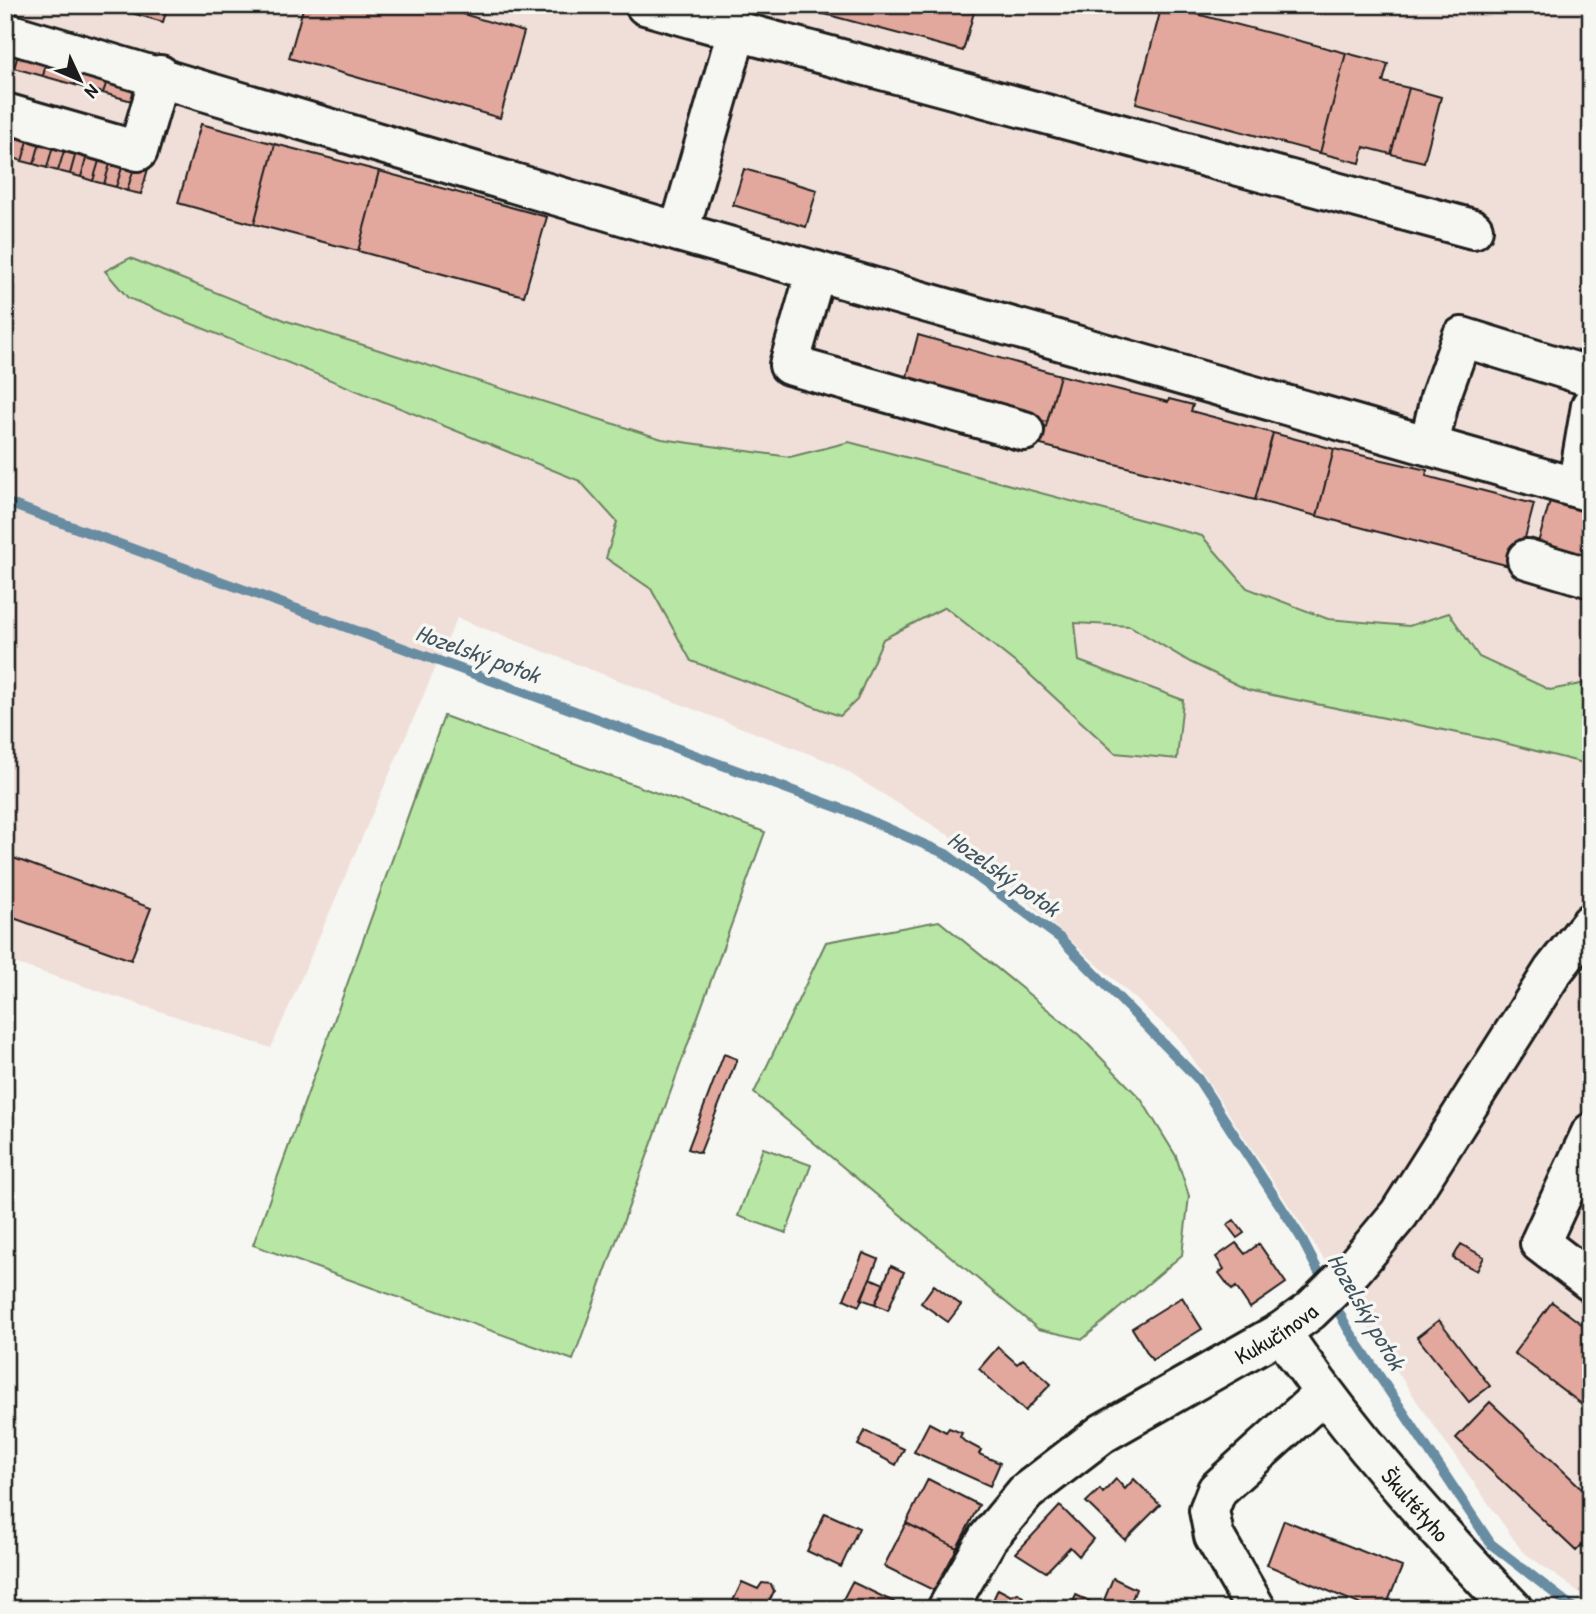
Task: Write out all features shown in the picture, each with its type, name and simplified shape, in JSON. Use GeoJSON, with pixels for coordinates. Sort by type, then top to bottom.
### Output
{"type":"FeatureCollection","features":[{"type":"Feature","properties":{"kind":"street"},"geometry":{"type":"LineString","coordinates":[[645,5],[1473,229]]}},
{"type":"Feature","properties":{"kind":"street"},"geometry":{"type":"LineString","coordinates":[[679,232],[737,31]]}},
{"type":"Feature","properties":{"kind":"street"},"geometry":{"type":"LineString","coordinates":[[5,32],[160,75],[679,232],[1584,490],[1591,406]]}},
{"type":"Feature","properties":{"kind":"street"},"geometry":{"type":"LineString","coordinates":[[5,113],[138,151],[160,75]]}},
{"type":"Feature","properties":{"kind":"street"},"geometry":{"type":"LineString","coordinates":[[816,271],[789,365],[1024,431]]}},
{"type":"Feature","properties":{"kind":"street"},"geometry":{"type":"LineString","coordinates":[[1429,445],[1440,398],[1462,337],[1591,377]]}},
{"type":"Feature","properties":{"kind":"street"},"geometry":{"type":"LineString","coordinates":[[1527,559],[1591,578]]}},
{"type":"Feature","properties":{"kind":"street","name":"Kukučínova"},"geometry":{"type":"LineString","coordinates":[[947,1609],[988,1538],[1026,1492],[1103,1433],[1296,1322],[1353,1269],[1398,1214],[1553,971],[1591,923]]}},
{"type":"Feature","properties":{"kind":"street"},"geometry":{"type":"LineString","coordinates":[[1591,1133],[1540,1243],[1591,1282]]}},
{"type":"Feature","properties":{"kind":"street","name":"Škultétyho"},"geometry":{"type":"LineString","coordinates":[[1296,1322],[1323,1394],[1459,1553],[1513,1609]]}},
{"type":"Feature","properties":{"kind":"street"},"geometry":{"type":"LineString","coordinates":[[1256,1609],[1213,1536],[1209,1510],[1217,1490],[1323,1394]]}},
{"type":"Feature","properties":{"kind":"shaded area"},"geometry":{"type":"Polygon","coordinates":[[[5,5],[1591,5],[1591,682],[1550,690],[1479,657],[1449,613],[1409,626],[1328,619],[1247,588],[1201,536],[849,442],[790,457],[662,439],[287,321],[130,258],[128,298],[580,481],[618,522],[606,558],[651,589],[691,661],[840,716],[857,700],[883,639],[945,607],[1027,671],[1183,700],[1078,661],[1075,623],[1130,626],[1190,662],[1591,765],[1591,1601],[1522,1551],[1418,1403],[1180,1039],[966,846],[833,763],[457,618],[271,1048],[5,960],[5,5]]]}},
{"type":"Feature","properties":{"kind":"green space"},"geometry":{"type":"Polygon","coordinates":[[[130,258],[287,321],[662,439],[790,457],[849,442],[1202,536],[1247,588],[1328,619],[1409,626],[1449,613],[1479,657],[1550,690],[1591,682],[1591,765],[1497,741],[1248,690],[1190,662],[1130,626],[1075,623],[1079,661],[1183,700],[1177,759],[1115,753],[1027,672],[945,607],[883,639],[857,700],[840,716],[691,661],[651,589],[606,558],[617,522],[580,481],[128,298],[105,271],[130,258]]]}},
{"type":"Feature","properties":{"kind":"green space"},"geometry":{"type":"Polygon","coordinates":[[[444,716],[765,832],[573,1360],[253,1245],[444,716]]]}},
{"type":"Feature","properties":{"kind":"green space"},"geometry":{"type":"Polygon","coordinates":[[[939,921],[1079,1035],[1141,1099],[1176,1156],[1189,1196],[1182,1255],[1083,1339],[1038,1329],[754,1093],[826,942],[939,921]]]}},
{"type":"Feature","properties":{"kind":"green space"},"geometry":{"type":"Polygon","coordinates":[[[763,1148],[811,1165],[786,1233],[738,1216],[763,1148]]]}},
{"type":"Feature","properties":{"kind":"building"},"geometry":{"type":"Polygon","coordinates":[[[104,5],[168,5],[163,22],[104,5]]]}},
{"type":"Feature","properties":{"kind":"building"},"geometry":{"type":"Polygon","coordinates":[[[304,5],[433,5],[524,32],[500,118],[289,58],[304,5]]]}},
{"type":"Feature","properties":{"kind":"building"},"geometry":{"type":"Polygon","coordinates":[[[791,5],[976,5],[963,51],[791,5]]]}},
{"type":"Feature","properties":{"kind":"building"},"geometry":{"type":"Polygon","coordinates":[[[1162,5],[1346,53],[1320,153],[1136,103],[1162,5]]]}},
{"type":"Feature","properties":{"kind":"building"},"geometry":{"type":"Polygon","coordinates":[[[5,52],[18,55],[14,68],[5,66],[5,52]]]}},
{"type":"Feature","properties":{"kind":"building"},"geometry":{"type":"Polygon","coordinates":[[[1346,53],[1388,64],[1383,82],[1409,88],[1391,154],[1364,147],[1360,163],[1320,153],[1346,53]]]}},
{"type":"Feature","properties":{"kind":"building"},"geometry":{"type":"Polygon","coordinates":[[[18,55],[46,64],[43,76],[14,68],[18,55]]]}},
{"type":"Feature","properties":{"kind":"building"},"geometry":{"type":"Polygon","coordinates":[[[46,64],[78,72],[75,85],[43,76],[46,64]]]}},
{"type":"Feature","properties":{"kind":"building"},"geometry":{"type":"Polygon","coordinates":[[[78,72],[107,81],[103,93],[75,85],[78,72]]]}},
{"type":"Feature","properties":{"kind":"building"},"geometry":{"type":"Polygon","coordinates":[[[107,81],[135,89],[132,101],[103,93],[107,81]]]}},
{"type":"Feature","properties":{"kind":"building"},"geometry":{"type":"Polygon","coordinates":[[[1409,88],[1441,97],[1424,162],[1391,154],[1409,88]]]}},
{"type":"Feature","properties":{"kind":"building"},"geometry":{"type":"Polygon","coordinates":[[[201,124],[275,144],[254,224],[178,203],[201,124]]]}},
{"type":"Feature","properties":{"kind":"building"},"geometry":{"type":"Polygon","coordinates":[[[19,128],[11,157],[5,156],[5,132],[19,128]]]}},
{"type":"Feature","properties":{"kind":"building"},"geometry":{"type":"Polygon","coordinates":[[[19,128],[31,131],[22,161],[11,157],[19,128]]]}},
{"type":"Feature","properties":{"kind":"building"},"geometry":{"type":"Polygon","coordinates":[[[31,131],[42,135],[34,164],[22,161],[31,131]]]}},
{"type":"Feature","properties":{"kind":"building"},"geometry":{"type":"Polygon","coordinates":[[[42,135],[55,138],[47,168],[34,164],[42,135]]]}},
{"type":"Feature","properties":{"kind":"building"},"geometry":{"type":"Polygon","coordinates":[[[55,138],[67,141],[58,171],[47,168],[55,138]]]}},
{"type":"Feature","properties":{"kind":"building"},"geometry":{"type":"Polygon","coordinates":[[[67,141],[78,145],[70,174],[58,171],[67,141]]]}},
{"type":"Feature","properties":{"kind":"building"},"geometry":{"type":"Polygon","coordinates":[[[275,144],[379,171],[358,251],[254,224],[275,144]]]}},
{"type":"Feature","properties":{"kind":"building"},"geometry":{"type":"Polygon","coordinates":[[[78,145],[89,148],[81,177],[70,174],[78,145]]]}},
{"type":"Feature","properties":{"kind":"building"},"geometry":{"type":"Polygon","coordinates":[[[89,148],[102,151],[93,181],[81,177],[89,148]]]}},
{"type":"Feature","properties":{"kind":"building"},"geometry":{"type":"Polygon","coordinates":[[[102,151],[113,154],[104,184],[93,181],[102,151]]]}},
{"type":"Feature","properties":{"kind":"building"},"geometry":{"type":"Polygon","coordinates":[[[113,154],[125,158],[116,187],[104,184],[113,154]]]}},
{"type":"Feature","properties":{"kind":"building"},"geometry":{"type":"Polygon","coordinates":[[[125,158],[136,161],[127,191],[116,187],[125,158]]]}},
{"type":"Feature","properties":{"kind":"building"},"geometry":{"type":"Polygon","coordinates":[[[136,161],[149,165],[141,194],[127,191],[136,161]]]}},
{"type":"Feature","properties":{"kind":"building"},"geometry":{"type":"Polygon","coordinates":[[[744,169],[817,190],[806,227],[733,205],[744,169]]]}},
{"type":"Feature","properties":{"kind":"building"},"geometry":{"type":"Polygon","coordinates":[[[379,171],[547,217],[524,296],[358,251],[379,171]]]}},
{"type":"Feature","properties":{"kind":"building"},"geometry":{"type":"Polygon","coordinates":[[[918,335],[1060,375],[1047,422],[905,384],[918,335]]]}},
{"type":"Feature","properties":{"kind":"building"},"geometry":{"type":"Polygon","coordinates":[[[1060,375],[1168,402],[1169,399],[1193,405],[1191,411],[1273,433],[1255,500],[1041,445],[1060,375]]]}},
{"type":"Feature","properties":{"kind":"building"},"geometry":{"type":"Polygon","coordinates":[[[1273,433],[1334,449],[1317,516],[1255,500],[1273,433]]]}},
{"type":"Feature","properties":{"kind":"building"},"geometry":{"type":"Polygon","coordinates":[[[1334,449],[1427,470],[1426,476],[1534,504],[1517,568],[1317,516],[1334,449]]]}},
{"type":"Feature","properties":{"kind":"building"},"geometry":{"type":"Polygon","coordinates":[[[1552,494],[1591,505],[1591,558],[1538,543],[1552,494]]]}},
{"type":"Feature","properties":{"kind":"building"},"geometry":{"type":"Polygon","coordinates":[[[5,855],[151,908],[131,960],[5,915],[5,855]]]}},
{"type":"Feature","properties":{"kind":"building"},"geometry":{"type":"Polygon","coordinates":[[[724,1054],[737,1059],[700,1153],[688,1149],[724,1054]]]}},
{"type":"Feature","properties":{"kind":"building"},"geometry":{"type":"Polygon","coordinates":[[[1234,1220],[1244,1233],[1237,1238],[1227,1225],[1234,1220]]]}},
{"type":"Feature","properties":{"kind":"building"},"geometry":{"type":"Polygon","coordinates":[[[1236,1243],[1245,1254],[1259,1244],[1286,1283],[1250,1308],[1236,1287],[1232,1290],[1219,1273],[1224,1269],[1216,1257],[1236,1243]]]}},
{"type":"Feature","properties":{"kind":"building"},"geometry":{"type":"Polygon","coordinates":[[[1461,1244],[1484,1257],[1477,1271],[1453,1258],[1461,1244]]]}},
{"type":"Feature","properties":{"kind":"building"},"geometry":{"type":"Polygon","coordinates":[[[863,1253],[878,1259],[859,1306],[844,1299],[863,1253]]]}},
{"type":"Feature","properties":{"kind":"building"},"geometry":{"type":"Polygon","coordinates":[[[891,1266],[904,1272],[888,1310],[875,1304],[891,1266]]]}},
{"type":"Feature","properties":{"kind":"building"},"geometry":{"type":"Polygon","coordinates":[[[870,1278],[884,1284],[875,1304],[861,1299],[870,1278]]]}},
{"type":"Feature","properties":{"kind":"building"},"geometry":{"type":"Polygon","coordinates":[[[934,1285],[961,1305],[948,1322],[921,1303],[934,1285]]]}},
{"type":"Feature","properties":{"kind":"building"},"geometry":{"type":"Polygon","coordinates":[[[1182,1297],[1202,1329],[1152,1360],[1132,1328],[1182,1297]]]}},
{"type":"Feature","properties":{"kind":"building"},"geometry":{"type":"Polygon","coordinates":[[[1552,1302],[1591,1331],[1591,1411],[1514,1353],[1552,1302]]]}},
{"type":"Feature","properties":{"kind":"building"},"geometry":{"type":"Polygon","coordinates":[[[1439,1320],[1490,1386],[1469,1402],[1417,1337],[1439,1320]]]}},
{"type":"Feature","properties":{"kind":"building"},"geometry":{"type":"Polygon","coordinates":[[[998,1347],[1017,1364],[1023,1359],[1051,1384],[1025,1411],[979,1369],[998,1347]]]}},
{"type":"Feature","properties":{"kind":"building"},"geometry":{"type":"Polygon","coordinates":[[[1490,1402],[1591,1497],[1591,1535],[1576,1551],[1456,1438],[1490,1402]]]}},
{"type":"Feature","properties":{"kind":"building"},"geometry":{"type":"Polygon","coordinates":[[[929,1423],[946,1432],[949,1428],[962,1433],[960,1437],[964,1441],[981,1450],[979,1454],[1000,1463],[990,1486],[914,1452],[929,1423]]]}},
{"type":"Feature","properties":{"kind":"building"},"geometry":{"type":"Polygon","coordinates":[[[865,1431],[904,1449],[896,1465],[858,1445],[865,1431]]]}},
{"type":"Feature","properties":{"kind":"building"},"geometry":{"type":"Polygon","coordinates":[[[928,1479],[979,1505],[957,1548],[906,1523],[928,1479]]]}},
{"type":"Feature","properties":{"kind":"building"},"geometry":{"type":"Polygon","coordinates":[[[1116,1479],[1125,1489],[1134,1479],[1160,1505],[1125,1540],[1086,1502],[1100,1489],[1103,1493],[1116,1479]]]}},
{"type":"Feature","properties":{"kind":"building"},"geometry":{"type":"Polygon","coordinates":[[[1060,1506],[1093,1539],[1079,1556],[1070,1547],[1046,1572],[1016,1553],[1060,1506]]]}},
{"type":"Feature","properties":{"kind":"building"},"geometry":{"type":"Polygon","coordinates":[[[825,1513],[859,1528],[841,1567],[807,1551],[825,1513]]]}},
{"type":"Feature","properties":{"kind":"building"},"geometry":{"type":"Polygon","coordinates":[[[1284,1520],[1402,1567],[1385,1609],[1371,1609],[1267,1565],[1284,1520]]]}},
{"type":"Feature","properties":{"kind":"building"},"geometry":{"type":"Polygon","coordinates":[[[906,1523],[957,1548],[935,1591],[884,1566],[906,1523]]]}},
{"type":"Feature","properties":{"kind":"building"},"geometry":{"type":"Polygon","coordinates":[[[1113,1578],[1136,1589],[1128,1609],[1112,1609],[1102,1605],[1113,1578]]]}},
{"type":"Feature","properties":{"kind":"building"},"geometry":{"type":"Polygon","coordinates":[[[742,1582],[758,1589],[762,1583],[771,1584],[774,1591],[768,1604],[762,1602],[759,1609],[729,1609],[742,1582]]]}},
{"type":"Feature","properties":{"kind":"building"},"geometry":{"type":"Polygon","coordinates":[[[852,1582],[894,1602],[891,1609],[838,1609],[852,1582]]]}},
{"type":"Feature","properties":{"kind":"building"},"geometry":{"type":"Polygon","coordinates":[[[998,1589],[1011,1596],[1018,1593],[1037,1609],[989,1609],[998,1589]]]}},
{"type":"Feature","properties":{"kind":"building"},"geometry":{"type":"Polygon","coordinates":[[[1076,1595],[1106,1609],[1075,1609],[1071,1607],[1076,1595]]]}},
{"type":"Feature","properties":{"kind":"waterway","name":"Hozelský potok"},"geometry":{"type":"LineString","coordinates":[[5,502],[853,813],[946,854],[1060,938],[1198,1079],[1300,1236],[1325,1284]]}},
{"type":"Feature","properties":{"kind":"waterway","name":"Hozelský potok"},"geometry":{"type":"LineString","coordinates":[[1333,1301],[1348,1329],[1491,1544],[1575,1609]]}}]}
